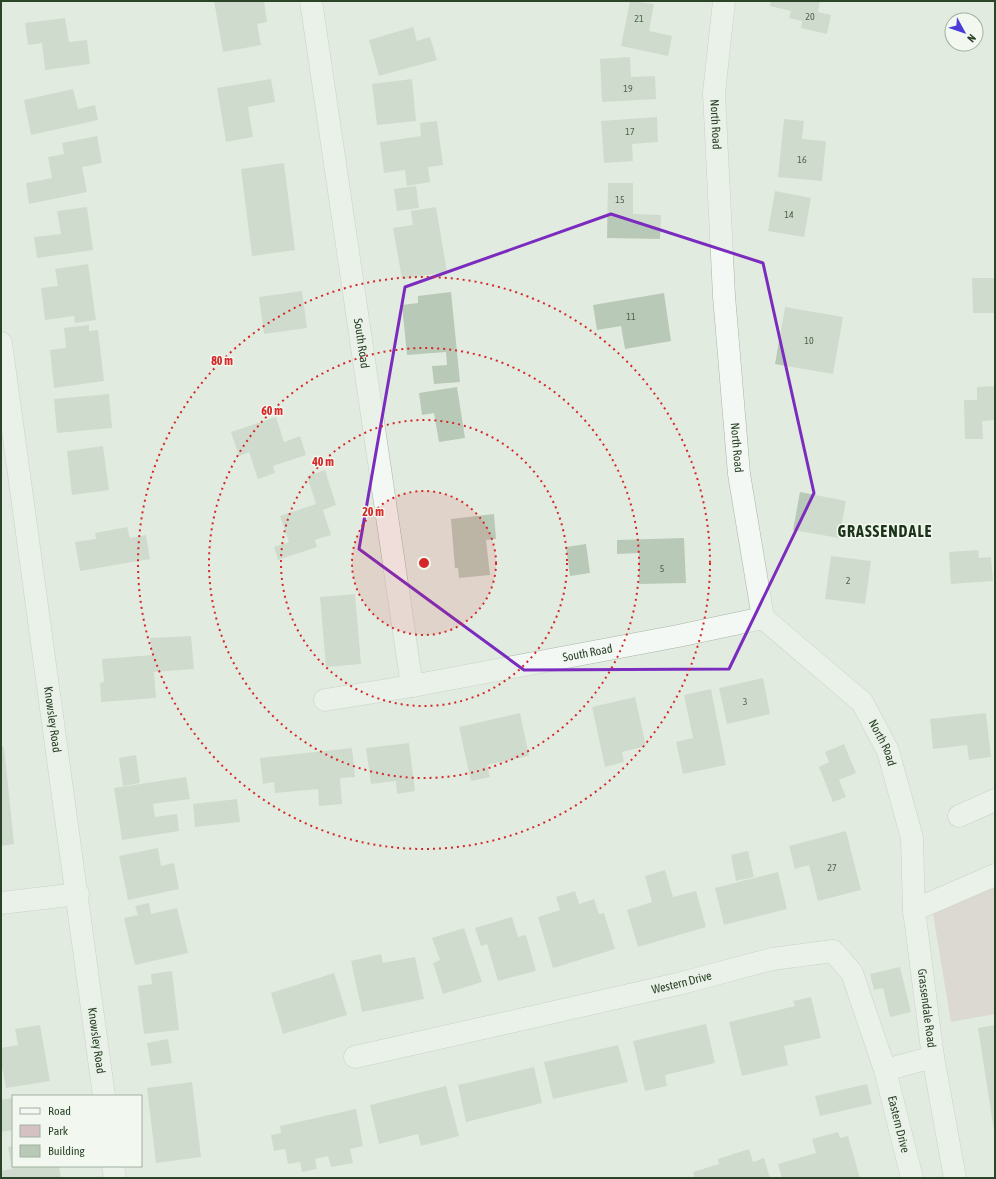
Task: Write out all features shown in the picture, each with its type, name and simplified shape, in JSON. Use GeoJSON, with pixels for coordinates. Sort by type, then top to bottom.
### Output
{"type":"FeatureCollection","features":[{"type":"Feature","properties":{"kind":"street","name":"South Road"},"geometry":{"type":"LineString","coordinates":[[311,1],[412,686]]}},
{"type":"Feature","properties":{"kind":"street","name":"North Road"},"geometry":{"type":"LineString","coordinates":[[724,1],[714,93],[724,296],[739,474],[762,618],[862,702],[888,751],[912,838]]}},
{"type":"Feature","properties":{"kind":"street","name":"Knowsley Road"},"geometry":{"type":"LineString","coordinates":[[1,343],[78,894],[104,1095]]}},
{"type":"Feature","properties":{"kind":"street","name":"South Road"},"geometry":{"type":"LineString","coordinates":[[325,700],[412,686],[678,636],[762,618]]}},
{"type":"Feature","properties":{"kind":"street"},"geometry":{"type":"LineString","coordinates":[[959,816],[995,800]]}},
{"type":"Feature","properties":{"kind":"street","name":"Grassendale Road"},"geometry":{"type":"LineString","coordinates":[[912,838],[914,910],[933,1057],[955,1178]]}},
{"type":"Feature","properties":{"kind":"street"},"geometry":{"type":"LineString","coordinates":[[914,910],[995,874]]}},
{"type":"Feature","properties":{"kind":"street"},"geometry":{"type":"LineString","coordinates":[[1,903],[78,894]]}},
{"type":"Feature","properties":{"kind":"street","name":"Western Drive"},"geometry":{"type":"LineString","coordinates":[[355,1057],[678,984],[772,959],[833,951],[852,973],[885,1070]]}},
{"type":"Feature","properties":{"kind":"street"},"geometry":{"type":"LineString","coordinates":[[885,1070],[933,1057]]}},
{"type":"Feature","properties":{"kind":"street","name":"Eastern Drive"},"geometry":{"type":"LineString","coordinates":[[885,1070],[912,1178]]}},
{"type":"Feature","properties":{"kind":"street"},"geometry":{"type":"LineString","coordinates":[[113,1167],[115,1178]]}},
{"type":"Feature","properties":{"kind":"highlighted area"},"geometry":{"type":"Polygon","coordinates":[[[611,214],[763,263],[814,493],[729,669],[524,670],[359,549],[405,287],[611,214]]]}},
{"type":"Feature","properties":{"kind":"green space"},"geometry":{"type":"Polygon","coordinates":[[[995,885],[995,1014],[951,1022],[933,914],[995,885]]]}},
{"type":"Feature","properties":{"kind":"building"},"geometry":{"type":"Polygon","coordinates":[[[214,1],[264,1],[267,22],[257,24],[261,45],[223,52],[214,1]]]}},
{"type":"Feature","properties":{"kind":"building"},"geometry":{"type":"Polygon","coordinates":[[[630,1],[654,4],[649,31],[672,36],[668,56],[621,46],[630,1]]]}},
{"type":"Feature","properties":{"kind":"building"},"geometry":{"type":"Polygon","coordinates":[[[771,1],[820,1],[818,12],[831,15],[827,34],[801,28],[802,21],[789,18],[791,11],[770,6],[771,1]]]}},
{"type":"Feature","properties":{"kind":"building"},"geometry":{"type":"Polygon","coordinates":[[[65,18],[69,42],[87,40],[90,64],[45,70],[42,43],[28,45],[25,23],[65,18]]]}},
{"type":"Feature","properties":{"kind":"building"},"geometry":{"type":"Polygon","coordinates":[[[413,27],[417,41],[430,37],[437,60],[379,76],[369,40],[413,27]]]}},
{"type":"Feature","properties":{"kind":"building"},"geometry":{"type":"Polygon","coordinates":[[[630,57],[631,77],[655,76],[656,99],[602,102],[600,59],[630,57]]]}},
{"type":"Feature","properties":{"kind":"building"},"geometry":{"type":"Polygon","coordinates":[[[271,79],[275,102],[248,107],[253,137],[226,142],[217,88],[271,79]]]}},
{"type":"Feature","properties":{"kind":"building"},"geometry":{"type":"Polygon","coordinates":[[[412,79],[416,121],[377,125],[372,84],[412,79]]]}},
{"type":"Feature","properties":{"kind":"building"},"geometry":{"type":"Polygon","coordinates":[[[73,89],[78,109],[95,105],[98,120],[31,135],[24,100],[73,89]]]}},
{"type":"Feature","properties":{"kind":"building"},"geometry":{"type":"Polygon","coordinates":[[[657,117],[658,142],[632,144],[633,161],[604,163],[601,121],[657,117]]]}},
{"type":"Feature","properties":{"kind":"building"},"geometry":{"type":"Polygon","coordinates":[[[784,119],[804,121],[802,139],[826,141],[822,181],[778,177],[784,119]]]}},
{"type":"Feature","properties":{"kind":"building"},"geometry":{"type":"Polygon","coordinates":[[[437,121],[443,165],[428,167],[430,182],[407,186],[405,170],[384,173],[380,142],[421,136],[420,123],[437,121]]]}},
{"type":"Feature","properties":{"kind":"building"},"geometry":{"type":"Polygon","coordinates":[[[97,136],[102,163],[82,167],[87,192],[29,204],[26,183],[52,178],[48,157],[64,154],[62,143],[97,136]]]}},
{"type":"Feature","properties":{"kind":"building"},"geometry":{"type":"Polygon","coordinates":[[[284,163],[295,250],[252,256],[241,169],[284,163]]]}},
{"type":"Feature","properties":{"kind":"building"},"geometry":{"type":"Polygon","coordinates":[[[608,183],[633,183],[633,214],[661,215],[660,239],[607,238],[608,183]]]}},
{"type":"Feature","properties":{"kind":"building"},"geometry":{"type":"Polygon","coordinates":[[[416,186],[419,208],[397,211],[394,189],[416,186]]]}},
{"type":"Feature","properties":{"kind":"building"},"geometry":{"type":"Polygon","coordinates":[[[775,191],[811,198],[804,237],[768,231],[775,191]]]}},
{"type":"Feature","properties":{"kind":"building"},"geometry":{"type":"Polygon","coordinates":[[[87,207],[93,250],[37,258],[34,237],[61,234],[57,211],[87,207]]]}},
{"type":"Feature","properties":{"kind":"building"},"geometry":{"type":"Polygon","coordinates":[[[436,207],[447,272],[402,279],[393,228],[413,225],[411,211],[436,207]]]}},
{"type":"Feature","properties":{"kind":"building"},"geometry":{"type":"Polygon","coordinates":[[[88,264],[96,320],[75,323],[74,316],[45,320],[41,288],[58,286],[55,269],[88,264]]]}},
{"type":"Feature","properties":{"kind":"building"},"geometry":{"type":"Polygon","coordinates":[[[972,278],[995,278],[995,313],[973,313],[972,278]]]}},
{"type":"Feature","properties":{"kind":"building"},"geometry":{"type":"Polygon","coordinates":[[[302,291],[307,328],[264,334],[259,297],[302,291]]]}},
{"type":"Feature","properties":{"kind":"building"},"geometry":{"type":"Polygon","coordinates":[[[451,292],[460,382],[434,384],[432,366],[447,365],[446,352],[407,355],[402,305],[418,303],[418,296],[451,292]]]}},
{"type":"Feature","properties":{"kind":"building"},"geometry":{"type":"Polygon","coordinates":[[[664,293],[671,341],[625,349],[621,326],[597,330],[593,305],[664,293]]]}},
{"type":"Feature","properties":{"kind":"building"},"geometry":{"type":"Polygon","coordinates":[[[785,307],[843,317],[833,374],[775,364],[785,307]]]}},
{"type":"Feature","properties":{"kind":"building"},"geometry":{"type":"Polygon","coordinates":[[[89,325],[89,331],[98,330],[104,381],[54,388],[50,350],[66,348],[64,328],[89,325]]]}},
{"type":"Feature","properties":{"kind":"building"},"geometry":{"type":"Polygon","coordinates":[[[995,386],[995,420],[982,421],[983,439],[965,439],[964,400],[977,400],[977,387],[995,386]]]}},
{"type":"Feature","properties":{"kind":"building"},"geometry":{"type":"Polygon","coordinates":[[[457,387],[465,438],[439,442],[434,413],[422,415],[419,393],[457,387]]]}},
{"type":"Feature","properties":{"kind":"building"},"geometry":{"type":"Polygon","coordinates":[[[109,394],[112,428],[57,433],[54,399],[109,394]]]}},
{"type":"Feature","properties":{"kind":"building"},"geometry":{"type":"Polygon","coordinates":[[[276,417],[284,442],[300,436],[306,455],[273,466],[275,473],[258,479],[249,452],[239,456],[231,432],[276,417]]]}},
{"type":"Feature","properties":{"kind":"building"},"geometry":{"type":"Polygon","coordinates":[[[103,446],[109,490],[72,495],[67,451],[103,446]]]}},
{"type":"Feature","properties":{"kind":"building"},"geometry":{"type":"Polygon","coordinates":[[[325,470],[336,505],[323,510],[331,535],[315,540],[317,547],[278,560],[274,547],[289,542],[280,516],[316,504],[307,476],[325,470]]]}},
{"type":"Feature","properties":{"kind":"building"},"geometry":{"type":"Polygon","coordinates":[[[800,492],[846,501],[839,538],[793,530],[800,492]]]}},
{"type":"Feature","properties":{"kind":"building"},"geometry":{"type":"Polygon","coordinates":[[[494,514],[496,539],[486,540],[490,575],[459,578],[458,568],[455,568],[451,519],[494,514]]]}},
{"type":"Feature","properties":{"kind":"building"},"geometry":{"type":"Polygon","coordinates":[[[127,527],[130,538],[146,535],[150,559],[80,571],[75,542],[96,539],[95,533],[127,527]]]}},
{"type":"Feature","properties":{"kind":"building"},"geometry":{"type":"Polygon","coordinates":[[[684,538],[686,583],[639,584],[639,553],[617,554],[617,540],[684,538]]]}},
{"type":"Feature","properties":{"kind":"building"},"geometry":{"type":"Polygon","coordinates":[[[586,544],[590,573],[570,576],[566,547],[586,544]]]}},
{"type":"Feature","properties":{"kind":"building"},"geometry":{"type":"Polygon","coordinates":[[[978,550],[979,558],[991,557],[993,581],[951,584],[949,552],[978,550]]]}},
{"type":"Feature","properties":{"kind":"building"},"geometry":{"type":"Polygon","coordinates":[[[831,556],[871,561],[865,604],[825,599],[831,556]]]}},
{"type":"Feature","properties":{"kind":"building"},"geometry":{"type":"Polygon","coordinates":[[[355,594],[361,664],[326,667],[320,597],[355,594]]]}},
{"type":"Feature","properties":{"kind":"building"},"geometry":{"type":"Polygon","coordinates":[[[191,636],[194,669],[154,672],[156,698],[101,702],[100,683],[104,682],[102,659],[152,655],[150,638],[191,636]]]}},
{"type":"Feature","properties":{"kind":"building"},"geometry":{"type":"Polygon","coordinates":[[[763,678],[770,714],[727,724],[719,688],[763,678]]]}},
{"type":"Feature","properties":{"kind":"building"},"geometry":{"type":"Polygon","coordinates":[[[711,689],[726,765],[683,774],[676,742],[693,738],[684,695],[711,689]]]}},
{"type":"Feature","properties":{"kind":"building"},"geometry":{"type":"Polygon","coordinates":[[[635,697],[646,746],[622,752],[624,762],[605,767],[592,707],[635,697]]]}},
{"type":"Feature","properties":{"kind":"building"},"geometry":{"type":"Polygon","coordinates":[[[520,713],[529,756],[487,765],[490,777],[471,781],[459,727],[520,713]]]}},
{"type":"Feature","properties":{"kind":"building"},"geometry":{"type":"Polygon","coordinates":[[[986,713],[991,757],[969,760],[967,745],[933,749],[930,719],[986,713]]]}},
{"type":"Feature","properties":{"kind":"building"},"geometry":{"type":"Polygon","coordinates":[[[409,743],[415,791],[397,794],[396,781],[371,784],[366,748],[409,743]]]}},
{"type":"Feature","properties":{"kind":"building"},"geometry":{"type":"Polygon","coordinates":[[[844,744],[856,773],[839,780],[846,797],[833,802],[819,767],[829,762],[825,752],[844,744]]]}},
{"type":"Feature","properties":{"kind":"building"},"geometry":{"type":"Polygon","coordinates":[[[1,747],[4,747],[14,844],[1,846],[1,747]]]}},
{"type":"Feature","properties":{"kind":"building"},"geometry":{"type":"Polygon","coordinates":[[[352,748],[355,777],[340,778],[342,804],[319,806],[318,789],[275,793],[274,782],[263,784],[260,758],[352,748]]]}},
{"type":"Feature","properties":{"kind":"building"},"geometry":{"type":"Polygon","coordinates":[[[136,755],[140,783],[123,786],[119,758],[136,755]]]}},
{"type":"Feature","properties":{"kind":"building"},"geometry":{"type":"Polygon","coordinates":[[[186,777],[190,799],[153,804],[155,817],[177,814],[179,831],[122,840],[114,788],[186,777]]]}},
{"type":"Feature","properties":{"kind":"building"},"geometry":{"type":"Polygon","coordinates":[[[237,799],[240,822],[195,827],[193,804],[237,799]]]}},
{"type":"Feature","properties":{"kind":"building"},"geometry":{"type":"Polygon","coordinates":[[[846,831],[861,890],[818,901],[809,865],[795,869],[789,846],[846,831]]]}},
{"type":"Feature","properties":{"kind":"building"},"geometry":{"type":"Polygon","coordinates":[[[158,848],[161,866],[174,863],[179,889],[128,900],[119,856],[158,848]]]}},
{"type":"Feature","properties":{"kind":"building"},"geometry":{"type":"Polygon","coordinates":[[[748,851],[754,877],[736,881],[731,855],[748,851]]]}},
{"type":"Feature","properties":{"kind":"building"},"geometry":{"type":"Polygon","coordinates":[[[665,870],[673,897],[696,891],[706,927],[638,947],[627,910],[652,902],[645,876],[665,870]]]}},
{"type":"Feature","properties":{"kind":"building"},"geometry":{"type":"Polygon","coordinates":[[[778,872],[787,909],[724,925],[715,888],[778,872]]]}},
{"type":"Feature","properties":{"kind":"building"},"geometry":{"type":"Polygon","coordinates":[[[575,891],[579,904],[594,899],[599,914],[604,913],[615,949],[553,968],[538,917],[560,910],[556,897],[575,891]]]}},
{"type":"Feature","properties":{"kind":"building"},"geometry":{"type":"Polygon","coordinates":[[[149,903],[151,914],[177,908],[188,953],[135,965],[124,918],[138,915],[135,906],[149,903]]]}},
{"type":"Feature","properties":{"kind":"building"},"geometry":{"type":"Polygon","coordinates":[[[512,917],[518,937],[526,935],[536,971],[498,981],[487,944],[481,946],[475,928],[512,917]]]}},
{"type":"Feature","properties":{"kind":"building"},"geometry":{"type":"Polygon","coordinates":[[[464,928],[482,982],[443,994],[433,963],[440,960],[432,938],[464,928]]]}},
{"type":"Feature","properties":{"kind":"building"},"geometry":{"type":"Polygon","coordinates":[[[381,954],[383,963],[415,957],[424,999],[362,1012],[351,961],[381,954]]]}},
{"type":"Feature","properties":{"kind":"building"},"geometry":{"type":"Polygon","coordinates":[[[900,967],[911,1012],[890,1017],[883,988],[874,990],[870,974],[900,967]]]}},
{"type":"Feature","properties":{"kind":"building"},"geometry":{"type":"Polygon","coordinates":[[[172,971],[179,1030],[144,1034],[138,986],[152,984],[151,974],[172,971]]]}},
{"type":"Feature","properties":{"kind":"building"},"geometry":{"type":"Polygon","coordinates":[[[334,973],[347,1015],[283,1034],[271,993],[334,973]]]}},
{"type":"Feature","properties":{"kind":"building"},"geometry":{"type":"Polygon","coordinates":[[[811,997],[821,1038],[784,1046],[788,1065],[742,1076],[729,1022],[795,1006],[793,1001],[811,997]]]}},
{"type":"Feature","properties":{"kind":"building"},"geometry":{"type":"Polygon","coordinates":[[[706,1024],[715,1063],[665,1075],[667,1086],[645,1091],[633,1041],[706,1024]]]}},
{"type":"Feature","properties":{"kind":"building"},"geometry":{"type":"Polygon","coordinates":[[[40,1025],[50,1081],[6,1088],[1,1062],[1,1048],[18,1045],[15,1029],[40,1025]]]}},
{"type":"Feature","properties":{"kind":"building"},"geometry":{"type":"Polygon","coordinates":[[[995,1025],[995,1131],[994,1131],[978,1028],[995,1025]]]}},
{"type":"Feature","properties":{"kind":"building"},"geometry":{"type":"Polygon","coordinates":[[[168,1039],[172,1063],[151,1066],[147,1043],[168,1039]]]}},
{"type":"Feature","properties":{"kind":"building"},"geometry":{"type":"Polygon","coordinates":[[[618,1045],[628,1082],[553,1099],[544,1062],[618,1045]]]}},
{"type":"Feature","properties":{"kind":"building"},"geometry":{"type":"Polygon","coordinates":[[[534,1067],[542,1103],[466,1122],[458,1085],[534,1067]]]}},
{"type":"Feature","properties":{"kind":"building"},"geometry":{"type":"Polygon","coordinates":[[[192,1082],[201,1157],[156,1163],[147,1088],[192,1082]]]}},
{"type":"Feature","properties":{"kind":"building"},"geometry":{"type":"Polygon","coordinates":[[[867,1084],[872,1104],[820,1116],[815,1096],[867,1084]]]}},
{"type":"Feature","properties":{"kind":"building"},"geometry":{"type":"Polygon","coordinates":[[[446,1086],[459,1136],[421,1146],[418,1134],[379,1144],[370,1105],[446,1086]]]}},
{"type":"Feature","properties":{"kind":"building"},"geometry":{"type":"Polygon","coordinates":[[[12,1098],[12,1130],[1,1132],[1,1100],[12,1098]]]}},
{"type":"Feature","properties":{"kind":"building"},"geometry":{"type":"Polygon","coordinates":[[[356,1109],[363,1146],[350,1149],[353,1163],[331,1167],[328,1156],[315,1159],[317,1169],[302,1172],[300,1162],[288,1164],[285,1149],[274,1151],[271,1135],[281,1133],[280,1126],[356,1109]]]}},
{"type":"Feature","properties":{"kind":"building"},"geometry":{"type":"Polygon","coordinates":[[[838,1132],[840,1138],[848,1136],[860,1178],[782,1178],[778,1164],[816,1153],[812,1139],[838,1132]]]}},
{"type":"Feature","properties":{"kind":"building"},"geometry":{"type":"Polygon","coordinates":[[[12,1146],[12,1167],[59,1167],[61,1178],[3,1178],[1,1171],[12,1169],[8,1147],[12,1146]]]}},
{"type":"Feature","properties":{"kind":"building"},"geometry":{"type":"Polygon","coordinates":[[[749,1149],[753,1162],[764,1158],[770,1178],[695,1178],[693,1172],[719,1164],[718,1159],[749,1149]]]}},
{"type":"Feature","properties":{"kind":"district","name":"GRASSENDALE"},"geometry":{"type":"Point","coordinates":[885,531]}}]}
